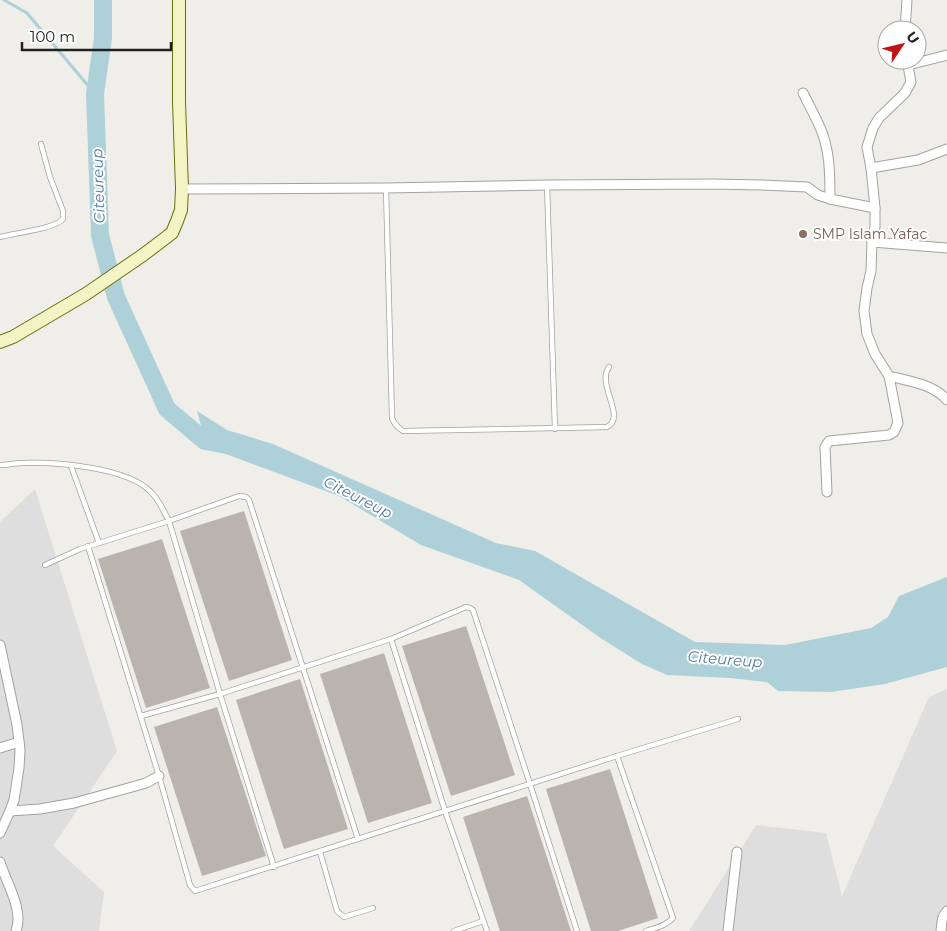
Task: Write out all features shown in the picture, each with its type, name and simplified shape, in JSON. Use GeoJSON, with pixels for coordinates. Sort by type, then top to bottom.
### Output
{"type":"FeatureCollection","features":[{"type":"Feature","properties":{"kind":"main road"},"geometry":{"type":"LineString","coordinates":[[0,342],[86,294],[172,233],[181,210],[182,189],[179,102],[179,0]]}},
{"type":"Feature","properties":{"kind":"street"},"geometry":{"type":"LineString","coordinates":[[905,20],[906,0]]}},
{"type":"Feature","properties":{"kind":"street"},"geometry":{"type":"LineString","coordinates":[[927,59],[947,55]]}},
{"type":"Feature","properties":{"kind":"street"},"geometry":{"type":"LineString","coordinates":[[827,492],[824,447],[829,441],[889,435],[894,432],[898,423],[889,376],[875,354],[867,334],[864,311],[875,227],[871,168],[867,147],[869,137],[879,118],[908,88],[911,82],[909,70]]}},
{"type":"Feature","properties":{"kind":"street"},"geometry":{"type":"LineString","coordinates":[[802,92],[820,126],[826,146],[830,171],[830,199]]}},
{"type":"Feature","properties":{"kind":"street"},"geometry":{"type":"LineString","coordinates":[[871,168],[918,160],[947,149]]}},
{"type":"Feature","properties":{"kind":"street"},"geometry":{"type":"LineString","coordinates":[[182,189],[713,184],[801,186],[807,187],[818,195],[830,199],[875,208]]}},
{"type":"Feature","properties":{"kind":"street"},"geometry":{"type":"LineString","coordinates":[[872,242],[947,248]]}},
{"type":"Feature","properties":{"kind":"street"},"geometry":{"type":"LineString","coordinates":[[889,376],[936,390],[947,400]]}},
{"type":"Feature","properties":{"kind":"street"},"geometry":{"type":"LineString","coordinates":[[0,645],[19,742],[19,768],[16,790],[10,811],[0,831]]}},
{"type":"Feature","properties":{"kind":"street"},"geometry":{"type":"LineString","coordinates":[[0,748],[19,742]]}},
{"type":"Feature","properties":{"kind":"street"},"geometry":{"type":"LineString","coordinates":[[10,811],[40,809],[74,803],[146,783],[159,776]]}},
{"type":"Feature","properties":{"kind":"street"},"geometry":{"type":"LineString","coordinates":[[728,931],[737,852]]}},
{"type":"Feature","properties":{"kind":"street"},"geometry":{"type":"LineString","coordinates":[[0,862],[17,911],[16,931]]}},
{"type":"Feature","properties":{"kind":"street"},"geometry":{"type":"LineString","coordinates":[[943,926],[941,923],[947,911]]}},
{"type":"Feature","properties":{"kind":"lane"},"geometry":{"type":"LineString","coordinates":[[0,237],[50,226],[60,223],[63,219],[63,211],[50,177],[41,144]]}},
{"type":"Feature","properties":{"kind":"lane"},"geometry":{"type":"LineString","coordinates":[[547,185],[556,428]]}},
{"type":"Feature","properties":{"kind":"lane"},"geometry":{"type":"LineString","coordinates":[[386,188],[392,418],[397,428],[403,431],[607,427],[614,421],[610,397],[606,389],[605,377],[609,367]]}},
{"type":"Feature","properties":{"kind":"lane"},"geometry":{"type":"LineString","coordinates":[[0,466],[21,463],[44,463],[114,473],[141,484],[159,502],[169,521],[274,867]]}},
{"type":"Feature","properties":{"kind":"lane"},"geometry":{"type":"LineString","coordinates":[[70,466],[99,543]]}},
{"type":"Feature","properties":{"kind":"lane"},"geometry":{"type":"LineString","coordinates":[[45,564],[88,546],[169,521],[240,496],[246,497],[249,500],[358,839]]}},
{"type":"Feature","properties":{"kind":"lane"},"geometry":{"type":"LineString","coordinates":[[88,546],[141,716],[190,885],[196,892],[617,756],[738,719]]}},
{"type":"Feature","properties":{"kind":"lane"},"geometry":{"type":"LineString","coordinates":[[141,716],[220,694],[391,639],[466,607],[470,608],[473,610],[577,931]]}},
{"type":"Feature","properties":{"kind":"lane"},"geometry":{"type":"LineString","coordinates":[[391,639],[445,811],[487,931]]}},
{"type":"Feature","properties":{"kind":"lane"},"geometry":{"type":"LineString","coordinates":[[617,756],[673,918],[665,925],[646,931]]}},
{"type":"Feature","properties":{"kind":"lane"},"geometry":{"type":"LineString","coordinates":[[320,852],[337,911],[344,916],[373,908]]}},
{"type":"Feature","properties":{"kind":"lane"},"geometry":{"type":"LineString","coordinates":[[454,931],[483,921]]}},
{"type":"Feature","properties":{"kind":"shaded area"},"geometry":{"type":"Polygon","coordinates":[[[35,489],[117,751],[53,846],[104,892],[99,931],[0,931],[0,522],[35,489]]]}},
{"type":"Feature","properties":{"kind":"shaded area"},"geometry":{"type":"Polygon","coordinates":[[[947,689],[947,931],[689,931],[756,825],[826,833],[842,896],[929,697],[947,689]]]}},
{"type":"Feature","properties":{"kind":"water"},"geometry":{"type":"Polygon","coordinates":[[[197,411],[227,430],[273,444],[496,543],[535,551],[695,642],[785,645],[871,628],[888,617],[899,596],[947,577],[947,667],[885,684],[831,692],[778,691],[767,682],[667,675],[642,664],[602,639],[519,580],[421,545],[339,496],[207,447],[197,411]]]}},
{"type":"Feature","properties":{"kind":"building"},"geometry":{"type":"Polygon","coordinates":[[[244,511],[292,660],[229,681],[180,531],[244,511]]]}},
{"type":"Feature","properties":{"kind":"building"},"geometry":{"type":"Polygon","coordinates":[[[162,539],[210,688],[146,708],[98,559],[162,539]]]}},
{"type":"Feature","properties":{"kind":"building"},"geometry":{"type":"Polygon","coordinates":[[[466,626],[515,775],[451,796],[402,646],[466,626]]]}},
{"type":"Feature","properties":{"kind":"building"},"geometry":{"type":"Polygon","coordinates":[[[384,653],[432,803],[368,823],[320,674],[384,653]]]}},
{"type":"Feature","properties":{"kind":"building"},"geometry":{"type":"Polygon","coordinates":[[[300,679],[348,829],[284,849],[236,700],[300,679]]]}},
{"type":"Feature","properties":{"kind":"building"},"geometry":{"type":"Polygon","coordinates":[[[217,707],[266,856],[202,876],[154,727],[217,707]]]}},
{"type":"Feature","properties":{"kind":"building"},"geometry":{"type":"Polygon","coordinates":[[[610,769],[658,918],[618,931],[591,931],[546,789],[610,769]]]}},
{"type":"Feature","properties":{"kind":"building"},"geometry":{"type":"Polygon","coordinates":[[[527,796],[571,931],[500,931],[463,817],[527,796]]]}},
{"type":"Feature","properties":{"kind":"waterway"},"geometry":{"type":"LineString","coordinates":[[4,0],[27,13],[95,94]]}},
{"type":"Feature","properties":{"kind":"waterway","name":"Citeureup"},"geometry":{"type":"LineString","coordinates":[[103,0],[103,38],[95,94],[100,235],[116,297],[167,409],[205,441],[227,445]]}},
{"type":"Feature","properties":{"kind":"place","name":"SMP Islam Yafac"},"geometry":{"type":"Point","coordinates":[803,234]}}]}
